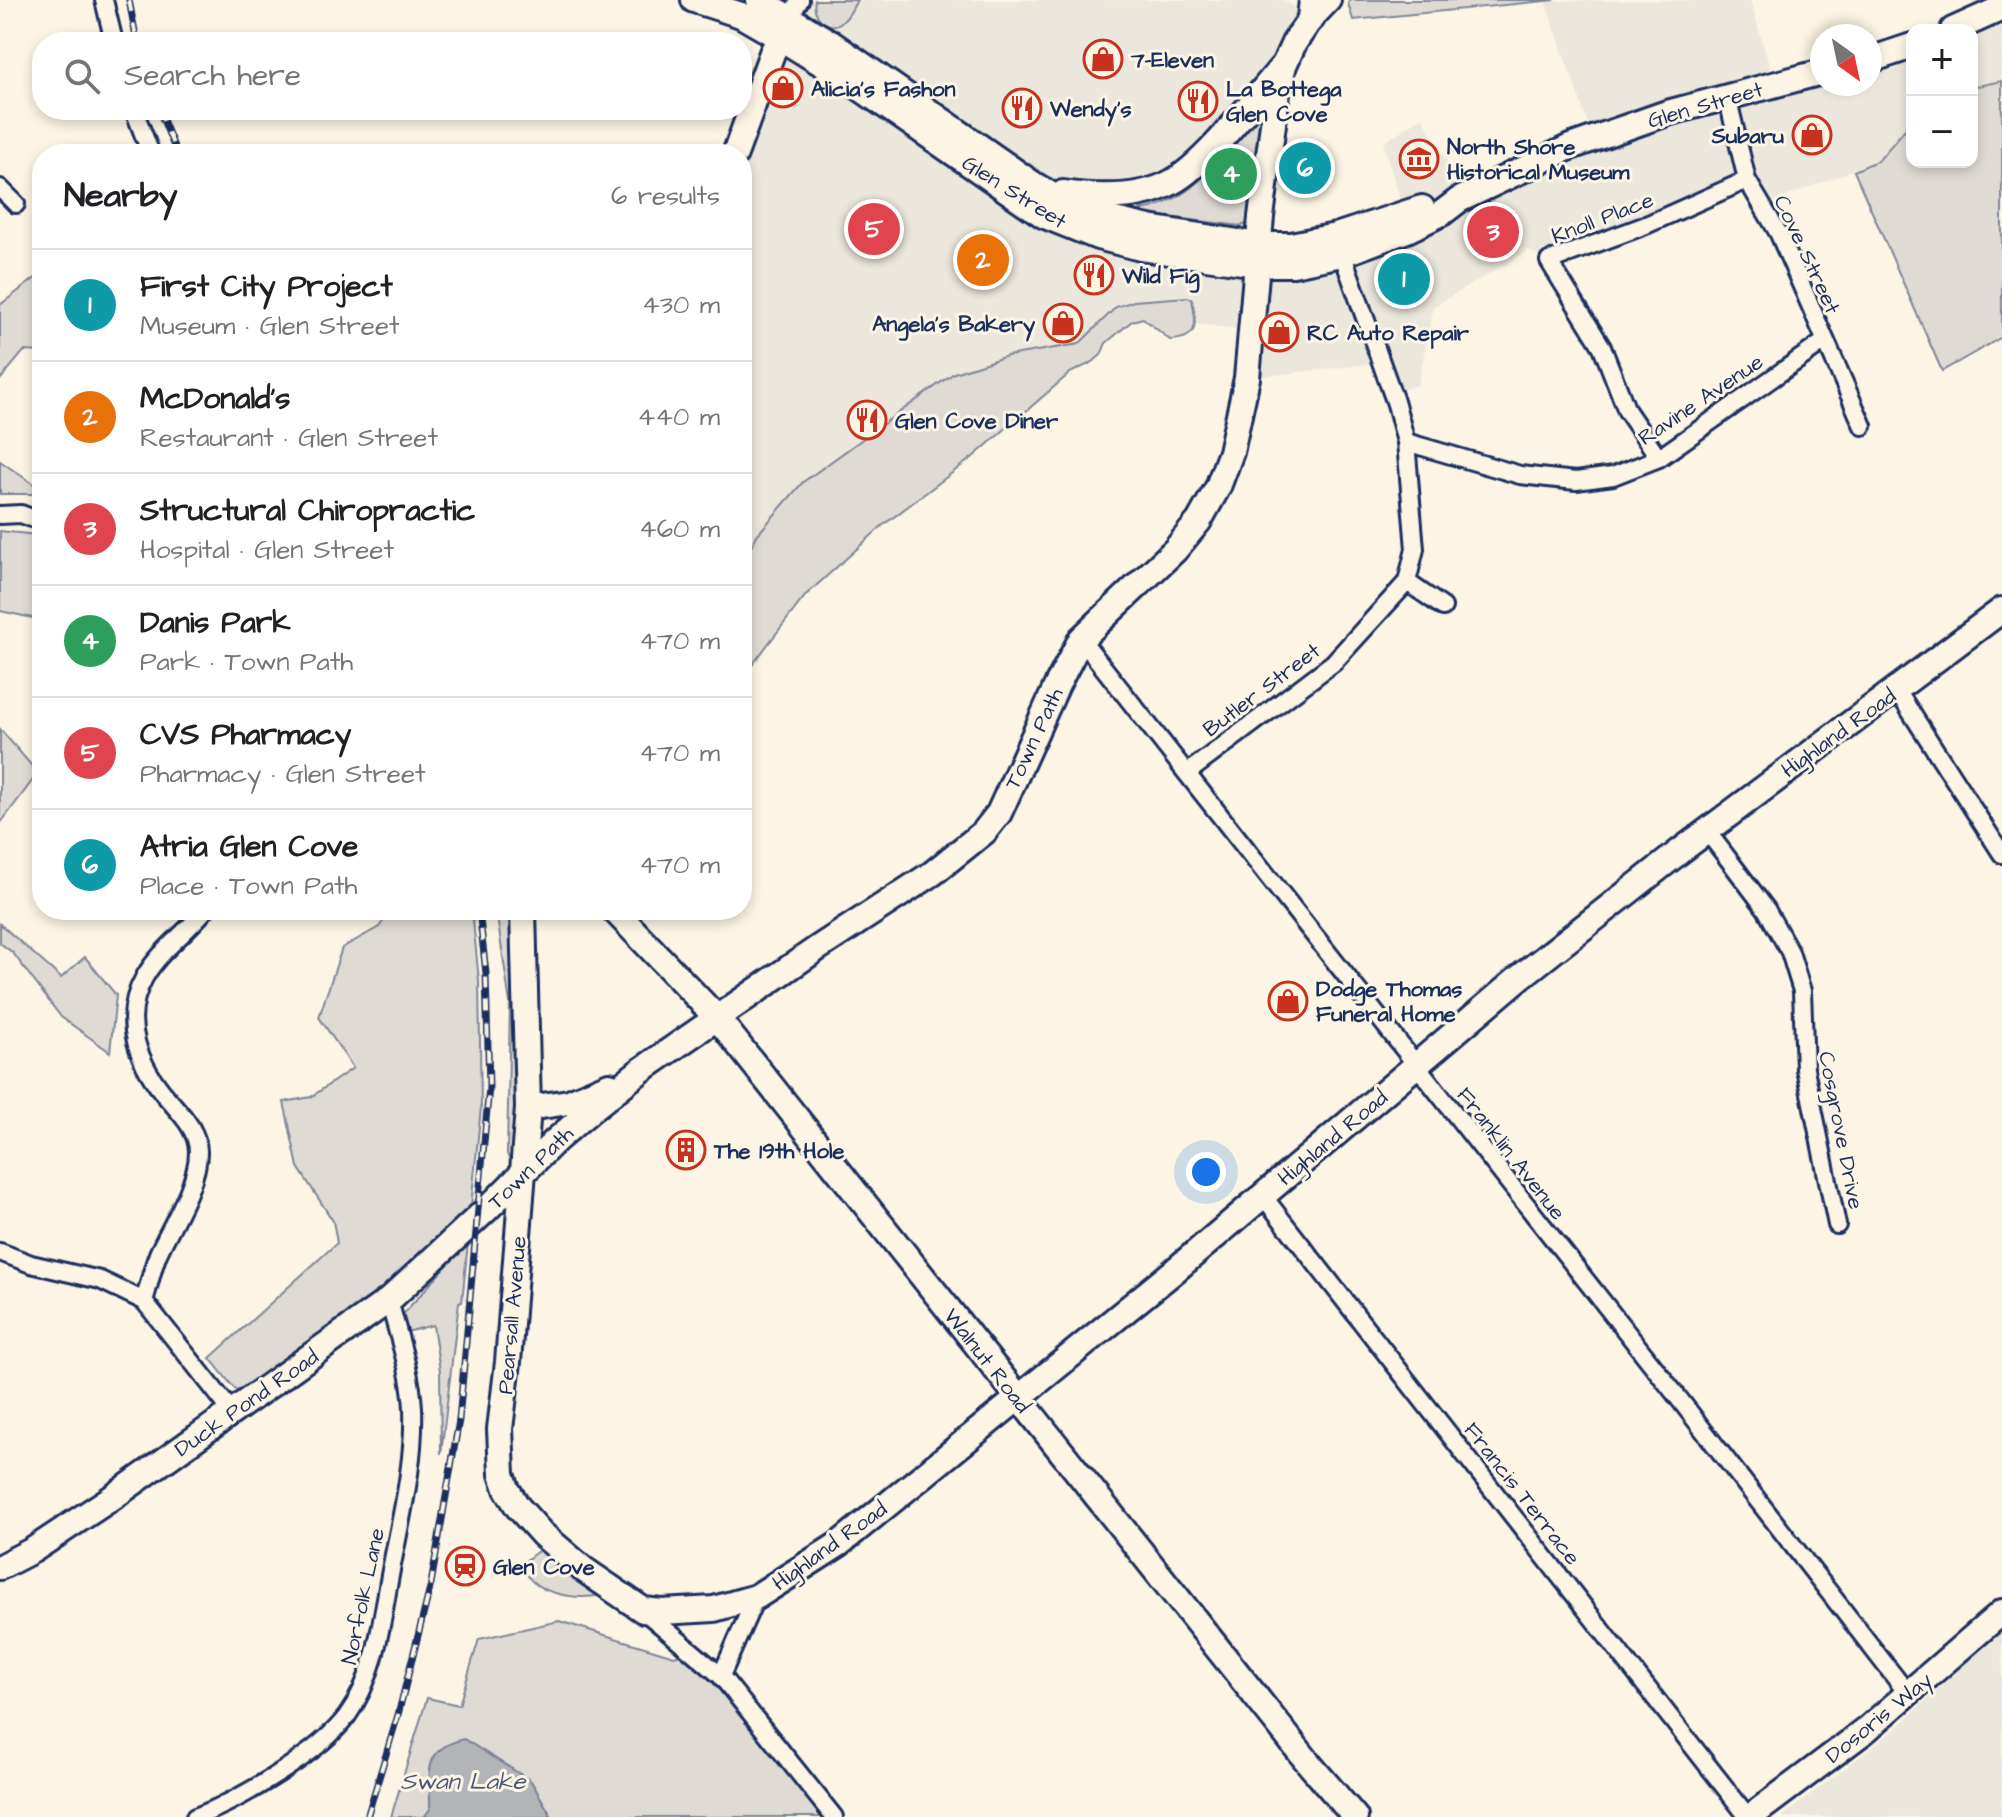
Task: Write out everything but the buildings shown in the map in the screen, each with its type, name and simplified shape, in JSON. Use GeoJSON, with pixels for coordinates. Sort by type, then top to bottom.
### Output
{"type":"FeatureCollection","features":[{"type":"Feature","properties":{"kind":"street"},"geometry":{"type":"LineString","coordinates":[[104,0],[112,32]]}},
{"type":"Feature","properties":{"kind":"street","name":"Glen Street"},"geometry":{"type":"LineString","coordinates":[[694,0],[741,15],[789,18]]}},
{"type":"Feature","properties":{"kind":"street","name":"Glen Street"},"geometry":{"type":"LineString","coordinates":[[759,0],[789,18],[984,162],[1043,215],[1093,225],[1149,228],[1258,254],[1291,245],[1339,245],[1439,203],[1459,200],[1570,147],[1667,113],[1810,75]]}},
{"type":"Feature","properties":{"kind":"street","name":"Town Path"},"geometry":{"type":"LineString","coordinates":[[482,1213],[592,1109],[640,1071],[933,873],[984,832],[999,813],[1081,639],[1175,550],[1199,521],[1218,487],[1231,452],[1247,378],[1277,93],[1294,43],[1318,6]]}},
{"type":"Feature","properties":{"kind":"street"},"geometry":{"type":"LineString","coordinates":[[1966,24],[2002,8]]}},
{"type":"Feature","properties":{"kind":"street"},"geometry":{"type":"LineString","coordinates":[[752,111],[789,18]]}},
{"type":"Feature","properties":{"kind":"street"},"geometry":{"type":"LineString","coordinates":[[1882,56],[1906,48]]}},
{"type":"Feature","properties":{"kind":"street","name":"Town Path"},"geometry":{"type":"LineString","coordinates":[[1052,196],[1063,193],[1095,197],[1131,194],[1173,182],[1198,162],[1284,65]]}},
{"type":"Feature","properties":{"kind":"street","name":"Cove Street"},"geometry":{"type":"LineString","coordinates":[[1727,96],[1747,180],[1779,234],[1863,426]]}},
{"type":"Feature","properties":{"kind":"street"},"geometry":{"type":"LineString","coordinates":[[138,120],[147,144]]}},
{"type":"Feature","properties":{"kind":"street"},"geometry":{"type":"LineString","coordinates":[[739,144],[748,120]]}},
{"type":"Feature","properties":{"kind":"street","name":"Glen Street"},"geometry":{"type":"LineString","coordinates":[[984,162],[1052,196],[1093,225]]}},
{"type":"Feature","properties":{"kind":"street","name":"Knoll Place"},"geometry":{"type":"LineString","coordinates":[[1659,458],[1627,411],[1602,347],[1549,261],[1646,225],[1747,180]]}},
{"type":"Feature","properties":{"kind":"street"},"geometry":{"type":"LineString","coordinates":[[0,188],[16,204]]}},
{"type":"Feature","properties":{"kind":"street"},"geometry":{"type":"LineString","coordinates":[[1093,225],[1131,194]]}},
{"type":"Feature","properties":{"kind":"street"},"geometry":{"type":"LineString","coordinates":[[1339,245],[1396,404],[1406,442],[1415,549],[1407,582],[1443,607]]}},
{"type":"Feature","properties":{"kind":"street","name":"Ravine Avenue"},"geometry":{"type":"LineString","coordinates":[[1406,442],[1520,475],[1552,481],[1613,476],[1659,458],[1825,341]]}},
{"type":"Feature","properties":{"kind":"street"},"geometry":{"type":"LineString","coordinates":[[0,515],[21,514],[32,518]]}},
{"type":"Feature","properties":{"kind":"street","name":"Butler Street"},"geometry":{"type":"LineString","coordinates":[[1187,773],[1333,663],[1407,582]]}},
{"type":"Feature","properties":{"kind":"street","name":"Highland Road"},"geometry":{"type":"LineString","coordinates":[[643,1610],[675,1612],[714,1609],[756,1597],[839,1544],[1263,1196],[1519,978],[1707,831],[2002,610]]}},
{"type":"Feature","properties":{"kind":"street","name":"Franklin Avenue"},"geometry":{"type":"LineString","coordinates":[[1081,639],[1908,1694]]}},
{"type":"Feature","properties":{"kind":"street"},"geometry":{"type":"LineString","coordinates":[[1896,689],[2002,854]]}},
{"type":"Feature","properties":{"kind":"street","name":"Cosgrove Drive"},"geometry":{"type":"LineString","coordinates":[[1707,831],[1766,909],[1790,952],[1802,991],[1805,1069],[1837,1225]]}},
{"type":"Feature","properties":{"kind":"street"},"geometry":{"type":"LineString","coordinates":[[144,1301],[157,1258],[190,1185],[198,1152],[186,1119],[153,1083],[144,1067],[134,1036],[132,1011],[145,976],[196,920]]}},
{"type":"Feature","properties":{"kind":"street","name":"Pearsall Avenue"},"geometry":{"type":"LineString","coordinates":[[523,920],[528,1108],[500,1429],[502,1474],[517,1506],[542,1534],[583,1569],[643,1610]]}},
{"type":"Feature","properties":{"kind":"street","name":"Walnut Road"},"geometry":{"type":"LineString","coordinates":[[624,920],[718,1019],[1311,1766],[1355,1817]]}},
{"type":"Feature","properties":{"kind":"street"},"geometry":{"type":"LineString","coordinates":[[528,1108],[569,1102],[640,1071]]}},
{"type":"Feature","properties":{"kind":"street","name":"Francis Terrace"},"geometry":{"type":"LineString","coordinates":[[1263,1196],[1749,1817]]}},
{"type":"Feature","properties":{"kind":"street"},"geometry":{"type":"LineString","coordinates":[[482,1213],[499,1208],[510,1215],[515,1224],[518,1245]]}},
{"type":"Feature","properties":{"kind":"street","name":"Duck Pond Road"},"geometry":{"type":"LineString","coordinates":[[0,1567],[33,1550],[116,1495],[389,1300],[482,1213]]}},
{"type":"Feature","properties":{"kind":"street"},"geometry":{"type":"LineString","coordinates":[[0,1252],[31,1264],[100,1280],[144,1301],[232,1412]]}},
{"type":"Feature","properties":{"kind":"street","name":"Norfolk Lane"},"geometry":{"type":"LineString","coordinates":[[195,1817],[216,1809],[318,1744],[348,1715],[363,1688],[374,1657],[411,1466],[413,1406],[389,1300]]}},
{"type":"Feature","properties":{"kind":"street"},"geometry":{"type":"LineString","coordinates":[[721,1676],[756,1597]]}},
{"type":"Feature","properties":{"kind":"street"},"geometry":{"type":"LineString","coordinates":[[643,1610],[721,1676],[834,1817]]}},
{"type":"Feature","properties":{"kind":"street","name":"Dosoris Way"},"geometry":{"type":"LineString","coordinates":[[1749,1817],[1866,1730],[2002,1612]]}},
{"type":"Feature","properties":{"kind":"shaded area"},"geometry":{"type":"Polygon","coordinates":[[[797,0],[815,0],[813,7],[845,21],[857,0],[1284,0],[1311,18],[1299,36],[1257,263],[1410,232],[1383,143],[1422,117],[1468,199],[1594,141],[1545,1],[1750,0],[1775,85],[1810,85],[1810,96],[1882,96],[1882,56],[1906,47],[1906,128],[1879,160],[1762,206],[1748,180],[1549,261],[1529,250],[1433,307],[1418,385],[1389,393],[1378,363],[1247,378],[1252,331],[1196,324],[1192,300],[1188,297],[1134,301],[1116,307],[1079,344],[1007,356],[954,373],[862,438],[757,535],[752,545],[752,144],[746,144],[797,0]]]}},
{"type":"Feature","properties":{"kind":"shaded area"},"geometry":{"type":"Polygon","coordinates":[[[815,0],[857,0],[844,20],[831,25],[821,21],[815,11],[815,0]]]}},
{"type":"Feature","properties":{"kind":"shaded area"},"geometry":{"type":"Polygon","coordinates":[[[1351,0],[1555,0],[1353,20],[1348,3],[1351,0]]]}},
{"type":"Feature","properties":{"kind":"shaded area"},"geometry":{"type":"Polygon","coordinates":[[[1971,0],[2002,0],[2002,81],[1978,86],[1978,24],[1975,24],[1978,19],[1971,0]]]}},
{"type":"Feature","properties":{"kind":"shaded area"},"geometry":{"type":"Polygon","coordinates":[[[2002,81],[2002,337],[1942,371],[1854,171],[1879,160],[1906,128],[1906,168],[1978,168],[1978,86],[2002,81]]]}},
{"type":"Feature","properties":{"kind":"shaded area"},"geometry":{"type":"Polygon","coordinates":[[[1256,114],[1261,117],[1249,223],[1241,226],[1135,213],[1174,199],[1190,188],[1219,161],[1256,114]]]}},
{"type":"Feature","properties":{"kind":"shaded area"},"geometry":{"type":"Polygon","coordinates":[[[32,281],[32,351],[24,351],[0,380],[0,305],[32,281]]]}},
{"type":"Feature","properties":{"kind":"shaded area"},"geometry":{"type":"Polygon","coordinates":[[[1192,299],[1195,322],[1192,333],[1170,340],[1143,318],[1132,321],[1106,343],[1101,355],[1093,362],[1070,373],[973,457],[882,526],[806,595],[752,665],[752,545],[803,482],[954,373],[1007,356],[1079,344],[1116,307],[1134,301],[1192,299]]]}},
{"type":"Feature","properties":{"kind":"shaded area"},"geometry":{"type":"Polygon","coordinates":[[[0,461],[32,483],[32,494],[0,494],[0,461]]]}},
{"type":"Feature","properties":{"kind":"shaded area"},"geometry":{"type":"Polygon","coordinates":[[[0,531],[32,534],[32,618],[0,611],[0,531]]]}},
{"type":"Feature","properties":{"kind":"shaded area"},"geometry":{"type":"Polygon","coordinates":[[[0,729],[32,766],[32,781],[0,824],[0,729]]]}},
{"type":"Feature","properties":{"kind":"shaded area"},"geometry":{"type":"Polygon","coordinates":[[[384,920],[473,920],[479,981],[481,1107],[471,1207],[385,1290],[238,1393],[210,1358],[337,1243],[333,1221],[298,1167],[284,1102],[311,1097],[353,1068],[319,1017],[342,948],[379,927],[384,920]]]}},
{"type":"Feature","properties":{"kind":"shaded area"},"geometry":{"type":"Polygon","coordinates":[[[498,920],[522,920],[528,1100],[512,1165],[507,1154],[510,1003],[498,920]]]}},
{"type":"Feature","properties":{"kind":"shaded area"},"geometry":{"type":"Polygon","coordinates":[[[0,924],[61,978],[85,957],[116,995],[110,1052],[61,1017],[13,953],[0,943],[0,924]]]}},
{"type":"Feature","properties":{"kind":"shaded area"},"geometry":{"type":"Polygon","coordinates":[[[468,1242],[441,1454],[440,1371],[433,1325],[403,1333],[404,1313],[468,1242]]]}},
{"type":"Feature","properties":{"kind":"shaded area"},"geometry":{"type":"Polygon","coordinates":[[[538,1551],[545,1552],[601,1595],[580,1597],[557,1594],[536,1584],[524,1568],[526,1560],[538,1551]]]}},
{"type":"Feature","properties":{"kind":"shaded area"},"geometry":{"type":"Polygon","coordinates":[[[559,1621],[674,1656],[684,1653],[739,1709],[824,1817],[391,1817],[427,1698],[459,1705],[479,1639],[559,1621]]]}},
{"type":"Feature","properties":{"kind":"shaded area"},"geometry":{"type":"Polygon","coordinates":[[[2002,1629],[2002,1817],[1782,1817],[1899,1726],[2002,1629]]]}},
{"type":"Feature","properties":{"kind":"water","name":"Swan Lake"},"geometry":{"type":"Polygon","coordinates":[[[464,1739],[531,1781],[552,1817],[424,1817],[430,1809],[430,1775],[434,1757],[450,1744],[464,1739]]]}},
{"type":"Feature","properties":{"kind":"railway"},"geometry":{"type":"LineString","coordinates":[[129,0],[135,32]]}},
{"type":"Feature","properties":{"kind":"railway"},"geometry":{"type":"LineString","coordinates":[[163,120],[173,144]]}},
{"type":"Feature","properties":{"kind":"railway"},"geometry":{"type":"LineString","coordinates":[[367,1817],[398,1715],[431,1584],[459,1420],[489,1087],[486,973],[480,920]]}},
{"type":"Feature","properties":{"kind":"place","name":"7-Eleven"},"geometry":{"type":"Point","coordinates":[1103,59]}},
{"type":"Feature","properties":{"kind":"place","name":"Alicia's Fashon"},"geometry":{"type":"Point","coordinates":[783,88]}},
{"type":"Feature","properties":{"kind":"place","name":"La Bottega Glen Cove"},"geometry":{"type":"Point","coordinates":[1198,101]}},
{"type":"Feature","properties":{"kind":"place","name":"Wendy's"},"geometry":{"type":"Point","coordinates":[1022,108]}},
{"type":"Feature","properties":{"kind":"place","name":"Subaru"},"geometry":{"type":"Point","coordinates":[1812,135]}},
{"type":"Feature","properties":{"kind":"place","name":"North Shore Historical Museum"},"geometry":{"type":"Point","coordinates":[1419,159]}},
{"type":"Feature","properties":{"kind":"place","name":"Atria Glen Cove"},"geometry":{"type":"Point","coordinates":[1305,168]}},
{"type":"Feature","properties":{"kind":"place","name":"Danis Park"},"geometry":{"type":"Point","coordinates":[1231,174]}},
{"type":"Feature","properties":{"kind":"place","name":"CVS Pharmacy"},"geometry":{"type":"Point","coordinates":[874,229]}},
{"type":"Feature","properties":{"kind":"place","name":"Structural Chiropractic"},"geometry":{"type":"Point","coordinates":[1493,232]}},
{"type":"Feature","properties":{"kind":"place","name":"McDonald's"},"geometry":{"type":"Point","coordinates":[983,260]}},
{"type":"Feature","properties":{"kind":"place","name":"Wild Fig"},"geometry":{"type":"Point","coordinates":[1094,275]}},
{"type":"Feature","properties":{"kind":"place","name":"First City Project"},"geometry":{"type":"Point","coordinates":[1404,279]}},
{"type":"Feature","properties":{"kind":"place","name":"Angela's Bakery"},"geometry":{"type":"Point","coordinates":[1063,323]}},
{"type":"Feature","properties":{"kind":"place","name":"RC Auto Repair"},"geometry":{"type":"Point","coordinates":[1279,332]}},
{"type":"Feature","properties":{"kind":"place","name":"Glen Cove Diner"},"geometry":{"type":"Point","coordinates":[867,420]}},
{"type":"Feature","properties":{"kind":"place","name":"Dodge Thomas Funeral Home"},"geometry":{"type":"Point","coordinates":[1288,1001]}},
{"type":"Feature","properties":{"kind":"place","name":"The 19th Hole"},"geometry":{"type":"Point","coordinates":[686,1150]}},
{"type":"Feature","properties":{"kind":"place","name":"Glen Cove"},"geometry":{"type":"Point","coordinates":[465,1566]}}]}
